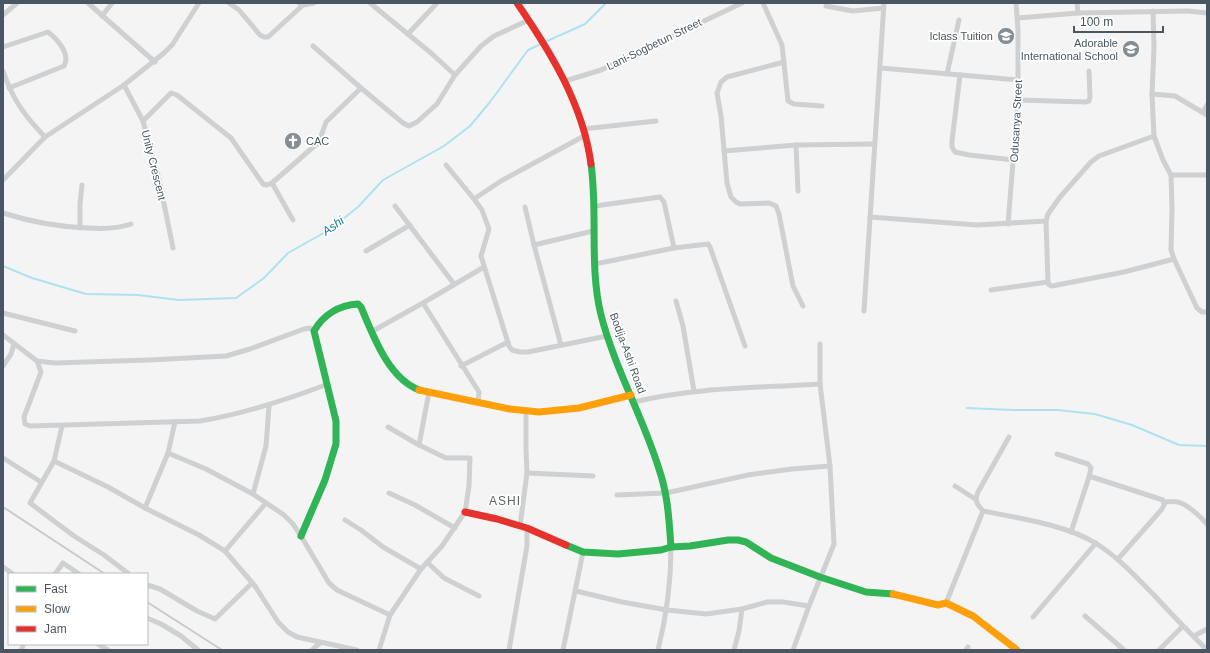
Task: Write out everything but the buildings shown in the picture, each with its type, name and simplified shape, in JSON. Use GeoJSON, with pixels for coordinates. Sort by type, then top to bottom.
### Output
{"type":"FeatureCollection","features":[{"type":"Feature","properties":{"kind":"street"},"geometry":{"type":"LineString","coordinates":[[3,15],[18,3]]}},
{"type":"Feature","properties":{"kind":"street"},"geometry":{"type":"LineString","coordinates":[[88,3],[155,62]]}},
{"type":"Feature","properties":{"kind":"street"},"geometry":{"type":"LineString","coordinates":[[102,16],[112,3]]}},
{"type":"Feature","properties":{"kind":"street"},"geometry":{"type":"LineString","coordinates":[[3,179],[45,137],[124,85],[155,62],[172,44],[200,3]]}},
{"type":"Feature","properties":{"kind":"street"},"geometry":{"type":"LineString","coordinates":[[229,3],[239,10],[260,35],[264,37],[268,37],[301,4],[314,3]]}},
{"type":"Feature","properties":{"kind":"street"},"geometry":{"type":"LineString","coordinates":[[370,3],[431,53],[455,75]]}},
{"type":"Feature","properties":{"kind":"street"},"geometry":{"type":"LineString","coordinates":[[408,34],[437,3]]}},
{"type":"Feature","properties":{"kind":"street","name":"Bodija-Ashi Road"},"geometry":{"type":"LineString","coordinates":[[517,3],[543,42],[565,81],[583,132],[591,159],[595,206],[593,231],[594,264],[599,305],[607,336],[633,399],[666,493],[671,547],[671,578],[667,610],[658,650]]}},
{"type":"Feature","properties":{"kind":"street","name":"Lani-Sogbetun Street"},"geometry":{"type":"LineString","coordinates":[[565,81],[601,70],[742,3]]}},
{"type":"Feature","properties":{"kind":"street"},"geometry":{"type":"LineString","coordinates":[[763,3],[782,45],[788,101],[794,104],[822,106]]}},
{"type":"Feature","properties":{"kind":"street","name":"Odusanya Street"},"geometry":{"type":"LineString","coordinates":[[1008,224],[1018,100],[1018,18],[1016,3]]}},
{"type":"Feature","properties":{"kind":"street"},"geometry":{"type":"LineString","coordinates":[[1077,3],[1078,13]]}},
{"type":"Feature","properties":{"kind":"street"},"geometry":{"type":"LineString","coordinates":[[826,6],[857,11],[884,6],[864,311]]}},
{"type":"Feature","properties":{"kind":"street"},"geometry":{"type":"LineString","coordinates":[[1018,18],[1078,13],[1188,10],[1207,13]]}},
{"type":"Feature","properties":{"kind":"street"},"geometry":{"type":"LineString","coordinates":[[1153,11],[1154,47],[1152,94],[1154,136],[1163,160],[1171,175],[1171,250],[1197,308],[1202,312],[1207,312]]}},
{"type":"Feature","properties":{"kind":"street"},"geometry":{"type":"LineString","coordinates":[[313,46],[403,123],[409,126],[417,122],[437,104],[455,75],[481,46],[494,36],[529,20]]}},
{"type":"Feature","properties":{"kind":"street"},"geometry":{"type":"LineString","coordinates":[[947,74],[959,20]]}},
{"type":"Feature","properties":{"kind":"street"},"geometry":{"type":"LineString","coordinates":[[3,47],[48,32],[60,45],[66,56],[64,66],[9,88]]}},
{"type":"Feature","properties":{"kind":"street"},"geometry":{"type":"LineString","coordinates":[[784,62],[727,77],[721,82],[717,93],[727,183],[731,197],[740,204],[769,203],[776,206],[779,214],[793,286],[802,306]]}},
{"type":"Feature","properties":{"kind":"street"},"geometry":{"type":"LineString","coordinates":[[881,68],[1018,80]]}},
{"type":"Feature","properties":{"kind":"street"},"geometry":{"type":"LineString","coordinates":[[3,71],[9,88],[18,105],[45,137]]}},
{"type":"Feature","properties":{"kind":"street"},"geometry":{"type":"LineString","coordinates":[[1018,100],[1089,101],[1089,71]]}},
{"type":"Feature","properties":{"kind":"street"},"geometry":{"type":"LineString","coordinates":[[960,75],[952,140],[952,147],[955,152],[1014,160]]}},
{"type":"Feature","properties":{"kind":"street","name":"Unity Crescent"},"geometry":{"type":"LineString","coordinates":[[124,85],[143,121],[159,179],[173,248]]}},
{"type":"Feature","properties":{"kind":"street"},"geometry":{"type":"LineString","coordinates":[[143,121],[171,93],[174,94],[231,138],[263,184],[267,185],[272,183],[319,142],[326,122],[361,88]]}},
{"type":"Feature","properties":{"kind":"street"},"geometry":{"type":"LineString","coordinates":[[1152,94],[1175,96],[1205,113],[1207,105]]}},
{"type":"Feature","properties":{"kind":"street"},"geometry":{"type":"LineString","coordinates":[[474,199],[583,132],[656,121]]}},
{"type":"Feature","properties":{"kind":"street"},"geometry":{"type":"LineString","coordinates":[[1154,136],[1099,156],[1091,162],[1060,197],[1048,214],[1046,221],[1048,282],[1049,285],[1052,286],[1124,272],[1174,259]]}},
{"type":"Feature","properties":{"kind":"street"},"geometry":{"type":"LineString","coordinates":[[724,151],[796,145],[874,144]]}},
{"type":"Feature","properties":{"kind":"street"},"geometry":{"type":"LineString","coordinates":[[796,145],[798,191]]}},
{"type":"Feature","properties":{"kind":"street"},"geometry":{"type":"LineString","coordinates":[[446,165],[482,210],[489,229],[481,256],[508,342],[512,350],[520,352],[607,336]]}},
{"type":"Feature","properties":{"kind":"street"},"geometry":{"type":"LineString","coordinates":[[1171,175],[1207,175]]}},
{"type":"Feature","properties":{"kind":"street"},"geometry":{"type":"LineString","coordinates":[[272,183],[293,220]]}},
{"type":"Feature","properties":{"kind":"street"},"geometry":{"type":"LineString","coordinates":[[80,228],[82,185]]}},
{"type":"Feature","properties":{"kind":"street"},"geometry":{"type":"LineString","coordinates":[[595,206],[660,197],[664,202],[674,248]]}},
{"type":"Feature","properties":{"kind":"street"},"geometry":{"type":"LineString","coordinates":[[395,206],[454,284]]}},
{"type":"Feature","properties":{"kind":"street"},"geometry":{"type":"LineString","coordinates":[[525,207],[561,345]]}},
{"type":"Feature","properties":{"kind":"street"},"geometry":{"type":"LineString","coordinates":[[3,213],[36,223],[80,228],[111,229],[132,224]]}},
{"type":"Feature","properties":{"kind":"street"},"geometry":{"type":"LineString","coordinates":[[870,217],[977,225],[1046,221]]}},
{"type":"Feature","properties":{"kind":"street"},"geometry":{"type":"LineString","coordinates":[[366,251],[410,225]]}},
{"type":"Feature","properties":{"kind":"street"},"geometry":{"type":"LineString","coordinates":[[534,245],[593,231]]}},
{"type":"Feature","properties":{"kind":"street"},"geometry":{"type":"LineString","coordinates":[[594,264],[674,248],[703,243],[708,244],[745,346]]}},
{"type":"Feature","properties":{"kind":"street"},"geometry":{"type":"LineString","coordinates":[[371,332],[484,267]]}},
{"type":"Feature","properties":{"kind":"street"},"geometry":{"type":"LineString","coordinates":[[991,290],[1048,282]]}},
{"type":"Feature","properties":{"kind":"street"},"geometry":{"type":"LineString","coordinates":[[676,301],[683,326],[694,391]]}},
{"type":"Feature","properties":{"kind":"street"},"geometry":{"type":"LineString","coordinates":[[423,303],[461,366],[479,392],[478,402]]}},
{"type":"Feature","properties":{"kind":"street"},"geometry":{"type":"LineString","coordinates":[[314,331],[329,314],[349,304],[358,304],[361,307],[371,332],[388,363],[411,386],[429,392],[526,411],[548,412],[614,400],[694,391],[820,384]]}},
{"type":"Feature","properties":{"kind":"street"},"geometry":{"type":"LineString","coordinates":[[3,313],[75,331]]}},
{"type":"Feature","properties":{"kind":"street"},"geometry":{"type":"LineString","coordinates":[[3,335],[37,361],[71,364],[224,356],[250,350],[304,328],[310,328],[314,331],[328,384],[336,421],[336,444],[325,480],[301,536]]}},
{"type":"Feature","properties":{"kind":"street"},"geometry":{"type":"LineString","coordinates":[[461,366],[508,342]]}},
{"type":"Feature","properties":{"kind":"street"},"geometry":{"type":"LineString","coordinates":[[3,366],[11,354],[14,344]]}},
{"type":"Feature","properties":{"kind":"street"},"geometry":{"type":"LineString","coordinates":[[793,650],[834,544],[834,514],[830,466],[820,384],[820,344]]}},
{"type":"Feature","properties":{"kind":"street"},"geometry":{"type":"LineString","coordinates":[[37,361],[41,372],[24,417],[24,421],[27,426],[175,422],[216,419],[268,406],[328,384]]}},
{"type":"Feature","properties":{"kind":"street"},"geometry":{"type":"LineString","coordinates":[[420,445],[429,392]]}},
{"type":"Feature","properties":{"kind":"street"},"geometry":{"type":"LineString","coordinates":[[254,494],[266,446],[268,406]]}},
{"type":"Feature","properties":{"kind":"street"},"geometry":{"type":"LineString","coordinates":[[509,650],[527,546],[524,527],[527,473],[526,411]]}},
{"type":"Feature","properties":{"kind":"street"},"geometry":{"type":"LineString","coordinates":[[145,508],[168,453],[175,422]]}},
{"type":"Feature","properties":{"kind":"street"},"geometry":{"type":"LineString","coordinates":[[62,426],[54,461],[30,500],[30,503],[128,573]]}},
{"type":"Feature","properties":{"kind":"street"},"geometry":{"type":"LineString","coordinates":[[380,650],[390,614],[421,569],[442,546],[465,512],[469,486],[470,458],[446,458],[388,427]]}},
{"type":"Feature","properties":{"kind":"street"},"geometry":{"type":"LineString","coordinates":[[975,499],[1009,437]]}},
{"type":"Feature","properties":{"kind":"street"},"geometry":{"type":"LineString","coordinates":[[168,453],[206,469],[254,494],[284,515],[293,524],[301,536],[328,583],[337,590],[390,614]]}},
{"type":"Feature","properties":{"kind":"street"},"geometry":{"type":"LineString","coordinates":[[1056,454],[1088,464],[1091,470],[1071,532]]}},
{"type":"Feature","properties":{"kind":"street"},"geometry":{"type":"LineString","coordinates":[[3,458],[42,482]]}},
{"type":"Feature","properties":{"kind":"street"},"geometry":{"type":"LineString","coordinates":[[54,461],[108,487],[145,508],[199,535],[225,551],[252,583],[278,622],[288,632],[297,638],[357,650]]}},
{"type":"Feature","properties":{"kind":"street"},"geometry":{"type":"LineString","coordinates":[[617,496],[666,493],[748,475],[792,468],[830,466]]}},
{"type":"Feature","properties":{"kind":"street"},"geometry":{"type":"LineString","coordinates":[[527,473],[593,476]]}},
{"type":"Feature","properties":{"kind":"street"},"geometry":{"type":"LineString","coordinates":[[1089,477],[1160,498],[1164,502],[1176,501],[1194,512],[1207,524]]}},
{"type":"Feature","properties":{"kind":"street"},"geometry":{"type":"LineString","coordinates":[[955,486],[975,499],[976,503],[983,511],[1022,518],[1071,532],[1096,543],[1118,558],[1207,650]]}},
{"type":"Feature","properties":{"kind":"street"},"geometry":{"type":"LineString","coordinates":[[389,493],[415,505],[454,528]]}},
{"type":"Feature","properties":{"kind":"street"},"geometry":{"type":"LineString","coordinates":[[1118,558],[1162,509],[1164,502]]}},
{"type":"Feature","properties":{"kind":"street"},"geometry":{"type":"LineString","coordinates":[[225,551],[266,503]]}},
{"type":"Feature","properties":{"kind":"street"},"geometry":{"type":"LineString","coordinates":[[946,603],[983,511]]}},
{"type":"Feature","properties":{"kind":"street"},"geometry":{"type":"LineString","coordinates":[[465,512],[497,518],[524,527],[583,552],[618,554],[636,553],[661,550],[671,547],[738,540],[746,542],[771,558],[820,577],[866,592],[888,593],[938,605],[946,603],[980,620],[1017,650]]}},
{"type":"Feature","properties":{"kind":"street"},"geometry":{"type":"LineString","coordinates":[[345,520],[383,547],[421,569]]}},
{"type":"Feature","properties":{"kind":"street"},"geometry":{"type":"LineString","coordinates":[[1033,617],[1096,543]]}},
{"type":"Feature","properties":{"kind":"street"},"geometry":{"type":"LineString","coordinates":[[563,650],[583,552]]}},
{"type":"Feature","properties":{"kind":"street"},"geometry":{"type":"LineString","coordinates":[[427,562],[444,578],[480,596]]}},
{"type":"Feature","properties":{"kind":"street"},"geometry":{"type":"LineString","coordinates":[[56,573],[63,563],[78,573]]}},
{"type":"Feature","properties":{"kind":"street"},"geometry":{"type":"LineString","coordinates":[[3,567],[12,573]]}},
{"type":"Feature","properties":{"kind":"street"},"geometry":{"type":"LineString","coordinates":[[148,585],[160,589],[197,611],[215,619],[252,583]]}},
{"type":"Feature","properties":{"kind":"street"},"geometry":{"type":"LineString","coordinates":[[576,590],[622,602],[667,610],[706,614],[742,609],[767,602],[783,602],[809,606]]}},
{"type":"Feature","properties":{"kind":"street"},"geometry":{"type":"LineString","coordinates":[[734,650],[739,631],[742,609]]}},
{"type":"Feature","properties":{"kind":"street"},"geometry":{"type":"LineString","coordinates":[[1085,616],[1124,650]]}},
{"type":"Feature","properties":{"kind":"street"},"geometry":{"type":"LineString","coordinates":[[148,618],[181,636],[198,650]]}},
{"type":"Feature","properties":{"kind":"street"},"geometry":{"type":"LineString","coordinates":[[1159,650],[1183,626]]}},
{"type":"Feature","properties":{"kind":"street"},"geometry":{"type":"LineString","coordinates":[[1194,636],[1207,629]]}},
{"type":"Feature","properties":{"kind":"street"},"geometry":{"type":"LineString","coordinates":[[312,650],[320,642]]}},
{"type":"Feature","properties":{"kind":"waterway","name":"Ashi"},"geometry":{"type":"LineString","coordinates":[[545,42],[585,24],[606,3]]}},
{"type":"Feature","properties":{"kind":"waterway","name":"Ashi"},"geometry":{"type":"LineString","coordinates":[[3,266],[32,278],[86,294],[138,295],[179,300],[236,298],[264,278],[288,253],[329,230],[358,207],[383,180],[444,146],[470,126],[490,102],[528,50],[541,44]]}},
{"type":"Feature","properties":{"kind":"waterway"},"geometry":{"type":"LineString","coordinates":[[967,408],[1058,410],[1095,414],[1132,425],[1179,445],[1207,446]]}},
{"type":"Feature","properties":{"kind":"railway"},"geometry":{"type":"LineString","coordinates":[[3,507],[103,573]]}},
{"type":"Feature","properties":{"kind":"railway"},"geometry":{"type":"LineString","coordinates":[[148,603],[222,650]]}},
{"type":"Feature","properties":{"kind":"traffic: fast"},"geometry":{"type":"LineString","coordinates":[[591,164],[594,202],[594,259],[597,296],[601,315],[614,355],[645,431],[662,479],[668,508],[671,547]]}},
{"type":"Feature","properties":{"kind":"traffic: fast"},"geometry":{"type":"LineString","coordinates":[[301,536],[325,480],[336,444],[336,421],[314,331],[322,320],[332,312],[344,306],[358,304],[361,307],[376,342],[390,366],[408,384],[419,390]]}},
{"type":"Feature","properties":{"kind":"traffic: fast"},"geometry":{"type":"LineString","coordinates":[[566,545],[583,552],[618,554],[738,540],[746,542],[771,558],[820,577],[866,592],[893,594]]}},
{"type":"Feature","properties":{"kind":"traffic: slow"},"geometry":{"type":"LineString","coordinates":[[419,390],[510,409],[539,412],[579,408],[631,395]]}},
{"type":"Feature","properties":{"kind":"traffic: slow"},"geometry":{"type":"LineString","coordinates":[[893,594],[938,605],[946,603],[973,616],[1017,650]]}},
{"type":"Feature","properties":{"kind":"traffic: jam"},"geometry":{"type":"LineString","coordinates":[[517,3],[553,59],[573,99],[581,120],[591,164]]}},
{"type":"Feature","properties":{"kind":"traffic: jam"},"geometry":{"type":"LineString","coordinates":[[465,512],[497,519],[527,528],[566,545]]}},
{"type":"Feature","properties":{"kind":"place","name":"Iclass Tuition"},"geometry":{"type":"Point","coordinates":[1006,36]}},
{"type":"Feature","properties":{"kind":"place","name":"Adorable International School"},"geometry":{"type":"Point","coordinates":[1131,49]}},
{"type":"Feature","properties":{"kind":"place","name":"CAC"},"geometry":{"type":"Point","coordinates":[293,141]}},
{"type":"Feature","properties":{"kind":"district","name":"ASHI"},"geometry":{"type":"Point","coordinates":[505,501]}}]}
